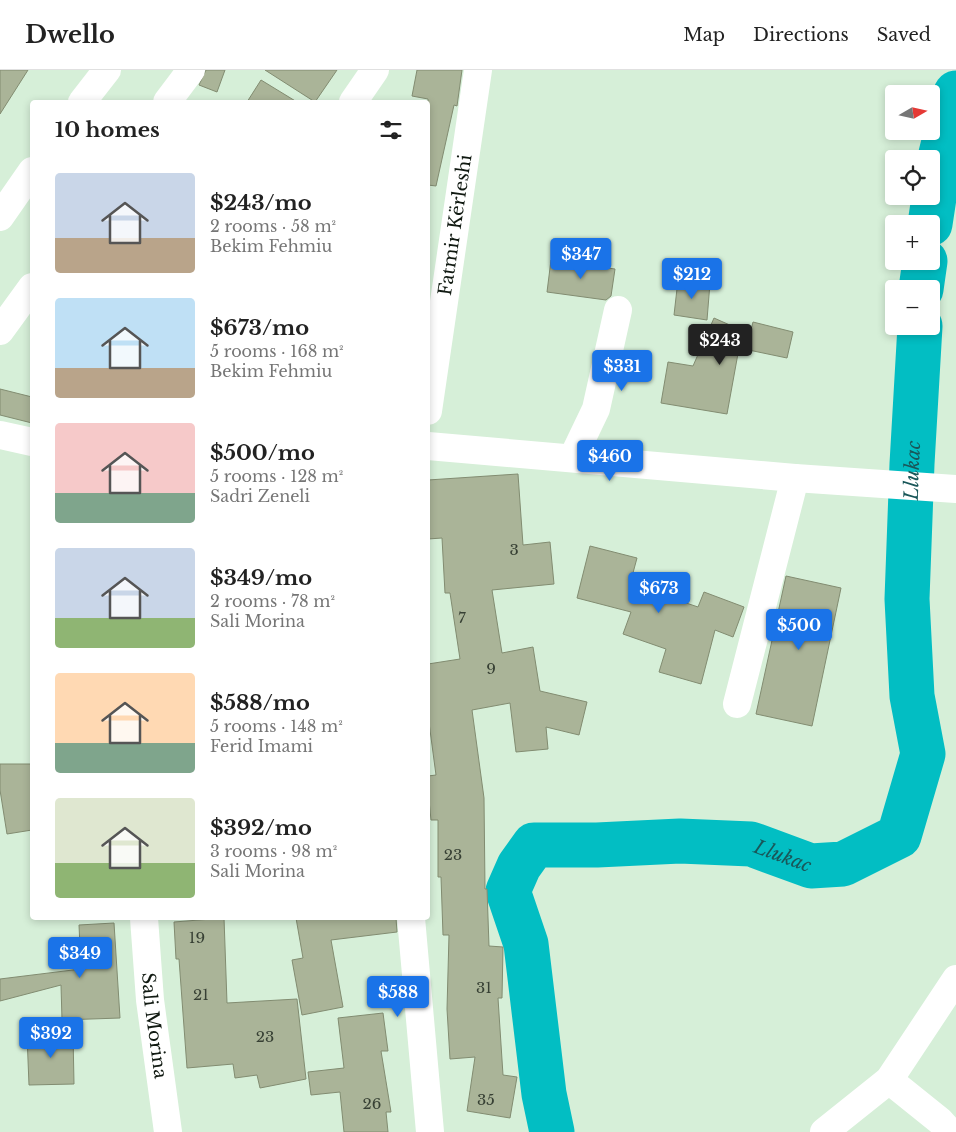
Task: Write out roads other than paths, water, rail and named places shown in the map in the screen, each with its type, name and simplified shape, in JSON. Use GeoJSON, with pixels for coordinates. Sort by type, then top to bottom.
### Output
{"type":"FeatureCollection","features":[{"type":"Feature","properties":{"kind":"street"},"geometry":{"type":"LineString","coordinates":[[84,100],[107,70]]}},
{"type":"Feature","properties":{"kind":"street"},"geometry":{"type":"LineString","coordinates":[[168,100],[191,70]]}},
{"type":"Feature","properties":{"kind":"street"},"geometry":{"type":"LineString","coordinates":[[354,100],[375,70]]}},
{"type":"Feature","properties":{"kind":"street","name":"Fatmir Kërleshi"},"geometry":{"type":"LineString","coordinates":[[430,397],[478,70]]}},
{"type":"Feature","properties":{"kind":"street"},"geometry":{"type":"LineString","coordinates":[[0,217],[30,174]]}},
{"type":"Feature","properties":{"kind":"street"},"geometry":{"type":"LineString","coordinates":[[0,331],[30,290]]}},
{"type":"Feature","properties":{"kind":"street"},"geometry":{"type":"LineString","coordinates":[[573,457],[596,409],[618,310]]}},
{"type":"Feature","properties":{"kind":"street"},"geometry":{"type":"LineString","coordinates":[[0,435],[30,442]]}},
{"type":"Feature","properties":{"kind":"street"},"geometry":{"type":"LineString","coordinates":[[430,446],[956,490]]}},
{"type":"Feature","properties":{"kind":"street"},"geometry":{"type":"LineString","coordinates":[[737,704],[795,478]]}},
{"type":"Feature","properties":{"kind":"street","name":"Sali Morina"},"geometry":{"type":"LineString","coordinates":[[144,920],[150,1000],[168,1132]]}},
{"type":"Feature","properties":{"kind":"street"},"geometry":{"type":"LineString","coordinates":[[411,920],[416,994],[430,1123]]}},
{"type":"Feature","properties":{"kind":"street"},"geometry":{"type":"LineString","coordinates":[[824,1132],[890,1080],[956,979]]}},
{"type":"Feature","properties":{"kind":"street"},"geometry":{"type":"LineString","coordinates":[[890,1080],[940,1121],[950,1132]]}},
{"type":"Feature","properties":{"kind":"waterway","name":"Llukac"},"geometry":{"type":"LineString","coordinates":[[931,215],[940,158],[956,93]]}},
{"type":"Feature","properties":{"kind":"waterway","name":"Llukac"},"geometry":{"type":"LineString","coordinates":[[922,280],[924,270]]}},
{"type":"Feature","properties":{"kind":"waterway","name":"Llukac"},"geometry":{"type":"LineString","coordinates":[[552,1132],[544,1094],[526,944],[508,891],[519,866],[534,845],[597,845],[680,841],[751,844],[811,866],[843,864],[899,836],[923,754],[912,696],[907,599],[919,335]]}}]}
